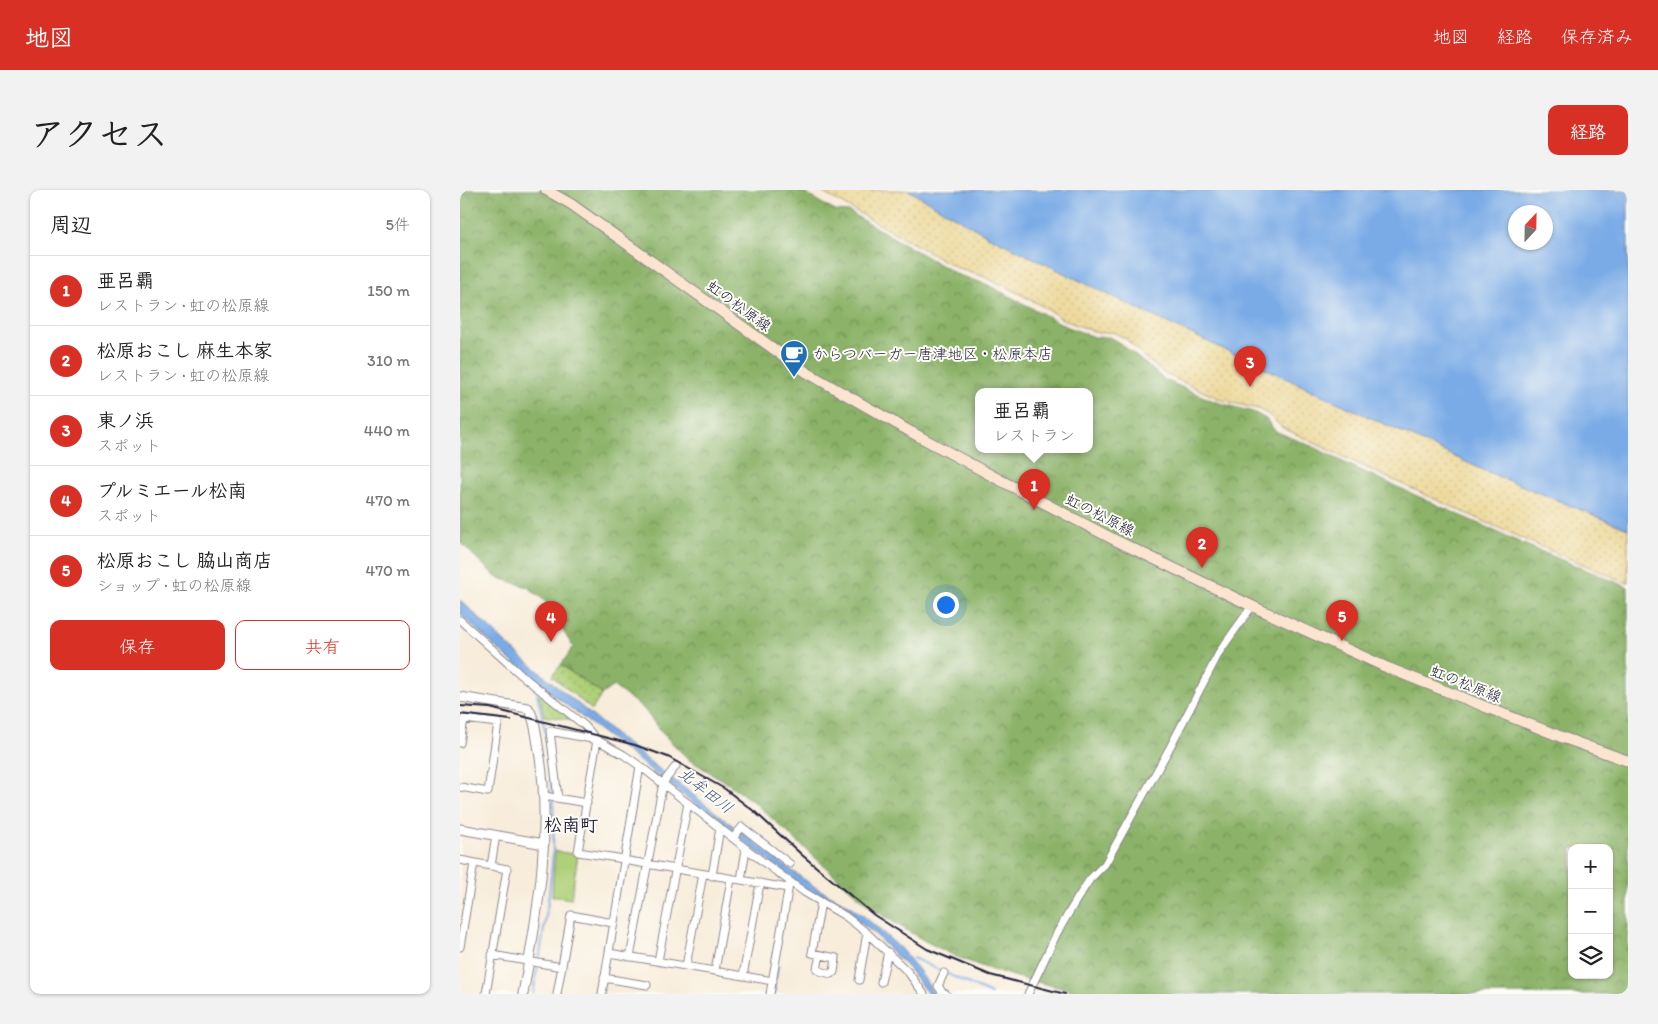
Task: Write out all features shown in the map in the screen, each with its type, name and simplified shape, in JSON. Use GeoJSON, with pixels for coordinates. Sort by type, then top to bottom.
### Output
{"type":"FeatureCollection","features":[{"type":"Feature","properties":{"kind":"main road","name":"虹の松原線"},"geometry":{"type":"LineString","coordinates":[[546,190],[570,204],[806,372],[998,479],[1115,540],[1252,606],[1397,672],[1555,735],[1628,761]]}},
{"type":"Feature","properties":{"kind":"street"},"geometry":{"type":"LineString","coordinates":[[1028,994],[1057,933],[1090,879],[1105,864],[1155,775],[1220,651],[1252,606]]}},
{"type":"Feature","properties":{"kind":"street"},"geometry":{"type":"LineString","coordinates":[[460,620],[520,674],[585,726],[596,740],[578,852],[731,879],[789,885]]}},
{"type":"Feature","properties":{"kind":"street"},"geometry":{"type":"LineString","coordinates":[[460,697],[528,708],[530,710],[552,797]]}},
{"type":"Feature","properties":{"kind":"street"},"geometry":{"type":"LineString","coordinates":[[460,743],[464,718],[498,723],[488,792],[460,787]]}},
{"type":"Feature","properties":{"kind":"street"},"geometry":{"type":"LineString","coordinates":[[523,994],[535,962],[545,830],[552,797],[550,731],[596,740],[624,755],[663,782],[789,885],[845,916],[867,933],[908,972],[924,994]]}},
{"type":"Feature","properties":{"kind":"street"},"geometry":{"type":"LineString","coordinates":[[602,994],[640,766]]}},
{"type":"Feature","properties":{"kind":"street"},"geometry":{"type":"LineString","coordinates":[[630,957],[663,782],[676,766]]}},
{"type":"Feature","properties":{"kind":"street"},"geometry":{"type":"LineString","coordinates":[[552,797],[587,803]]}},
{"type":"Feature","properties":{"kind":"street"},"geometry":{"type":"LineString","coordinates":[[658,961],[688,803]]}},
{"type":"Feature","properties":{"kind":"street"},"geometry":{"type":"LineString","coordinates":[[733,838],[742,827],[790,864]]}},
{"type":"Feature","properties":{"kind":"street"},"geometry":{"type":"LineString","coordinates":[[712,876],[720,828]]}},
{"type":"Feature","properties":{"kind":"street"},"geometry":{"type":"LineString","coordinates":[[460,829],[544,844]]}},
{"type":"Feature","properties":{"kind":"street"},"geometry":{"type":"LineString","coordinates":[[491,866],[496,835]]}},
{"type":"Feature","properties":{"kind":"street"},"geometry":{"type":"LineString","coordinates":[[741,880],[746,849]]}},
{"type":"Feature","properties":{"kind":"street"},"geometry":{"type":"LineString","coordinates":[[460,860],[507,869],[486,994]]}},
{"type":"Feature","properties":{"kind":"street"},"geometry":{"type":"LineString","coordinates":[[460,947],[474,862]]}},
{"type":"Feature","properties":{"kind":"street"},"geometry":{"type":"LineString","coordinates":[[686,966],[703,874]]}},
{"type":"Feature","properties":{"kind":"street"},"geometry":{"type":"LineString","coordinates":[[715,971],[731,879]]}},
{"type":"Feature","properties":{"kind":"street"},"geometry":{"type":"LineString","coordinates":[[744,976],[760,883]]}},
{"type":"Feature","properties":{"kind":"street"},"geometry":{"type":"LineString","coordinates":[[770,994],[789,885]]}},
{"type":"Feature","properties":{"kind":"street"},"geometry":{"type":"LineString","coordinates":[[820,955],[812,953],[821,902]]}},
{"type":"Feature","properties":{"kind":"street"},"geometry":{"type":"LineString","coordinates":[[557,994],[571,915],[613,923]]}},
{"type":"Feature","properties":{"kind":"street"},"geometry":{"type":"LineString","coordinates":[[858,980],[867,933]]}},
{"type":"Feature","properties":{"kind":"street"},"geometry":{"type":"LineString","coordinates":[[881,982],[888,952]]}},
{"type":"Feature","properties":{"kind":"street"},"geometry":{"type":"LineString","coordinates":[[609,953],[772,981]]}},
{"type":"Feature","properties":{"kind":"street"},"geometry":{"type":"LineString","coordinates":[[492,955],[562,967]]}},
{"type":"Feature","properties":{"kind":"street"},"geometry":{"type":"LineString","coordinates":[[944,973],[938,986],[946,994]]}},
{"type":"Feature","properties":{"kind":"street"},"geometry":{"type":"LineString","coordinates":[[604,978],[647,985]]}},
{"type":"Feature","properties":{"kind":"green space"},"geometry":{"type":"Polygon","coordinates":[[[460,190],[799,190],[835,211],[849,212],[958,275],[986,284],[1068,327],[1094,337],[1109,337],[1121,344],[1165,380],[1216,402],[1253,412],[1266,419],[1275,431],[1316,448],[1349,465],[1530,547],[1628,587],[1628,994],[1087,994],[989,969],[957,957],[925,941],[863,901],[755,803],[723,780],[689,760],[662,733],[643,708],[613,686],[602,694],[561,665],[573,647],[546,602],[528,587],[496,577],[460,542],[460,190]]]}},
{"type":"Feature","properties":{"kind":"green space"},"geometry":{"type":"Polygon","coordinates":[[[561,665],[602,694],[592,710],[552,676],[561,665]]]}},
{"type":"Feature","properties":{"kind":"green space"},"geometry":{"type":"Polygon","coordinates":[[[539,694],[573,720],[544,716],[539,694]]]}},
{"type":"Feature","properties":{"kind":"green space"},"geometry":{"type":"Polygon","coordinates":[[[555,851],[578,855],[571,899],[552,896],[555,851]]]}},
{"type":"Feature","properties":{"kind":"sand"},"geometry":{"type":"Polygon","coordinates":[[[818,190],[908,190],[988,236],[1144,312],[1483,470],[1628,529],[1628,583],[1530,542],[1384,476],[1283,428],[1268,414],[1258,409],[1222,400],[1165,374],[1146,359],[1125,338],[1113,332],[1098,333],[1064,320],[1009,288],[982,276],[959,269],[818,190]]]}},
{"type":"Feature","properties":{"kind":"water"},"geometry":{"type":"Polygon","coordinates":[[[908,190],[1628,190],[1628,529],[1483,470],[1144,312],[988,236],[908,190]]]}},
{"type":"Feature","properties":{"kind":"water"},"geometry":{"type":"Polygon","coordinates":[[[460,600],[511,648],[619,738],[788,868],[818,889],[847,904],[865,917],[899,947],[919,970],[934,994],[928,994],[909,969],[875,934],[850,915],[815,895],[783,872],[503,654],[460,614],[460,600]]]}},
{"type":"Feature","properties":{"kind":"waterway"},"geometry":{"type":"LineString","coordinates":[[537,694],[545,730],[552,796]]}},
{"type":"Feature","properties":{"kind":"waterway"},"geometry":{"type":"LineString","coordinates":[[539,960],[552,860],[553,800]]}},
{"type":"Feature","properties":{"kind":"waterway"},"geometry":{"type":"LineString","coordinates":[[913,958],[991,994]]}},
{"type":"Feature","properties":{"kind":"waterway"},"geometry":{"type":"LineString","coordinates":[[533,994],[538,964]]}},
{"type":"Feature","properties":{"kind":"waterway"},"geometry":{"type":"LineString","coordinates":[[776,979],[778,966]]}},
{"type":"Feature","properties":{"kind":"waterway"},"geometry":{"type":"LineString","coordinates":[[774,994],[775,985]]}},
{"type":"Feature","properties":{"kind":"railway"},"geometry":{"type":"LineString","coordinates":[[460,706],[490,708],[635,745],[668,757],[725,789],[755,812],[802,855],[874,915],[927,949],[990,975],[1065,994]]}},
{"type":"Feature","properties":{"kind":"railway"},"geometry":{"type":"LineString","coordinates":[[460,714],[511,720]]}},
{"type":"Feature","properties":{"kind":"place","name":"からつバーガー唐津地区・松原本店"},"geometry":{"type":"Point","coordinates":[794,378]}},
{"type":"Feature","properties":{"kind":"place","name":"東ノ浜"},"geometry":{"type":"Point","coordinates":[1250,387]}},
{"type":"Feature","properties":{"kind":"place","name":"亜呂覇"},"geometry":{"type":"Point","coordinates":[1034,510]}},
{"type":"Feature","properties":{"kind":"place","name":"松原おこし 麻生本家"},"geometry":{"type":"Point","coordinates":[1202,568]}},
{"type":"Feature","properties":{"kind":"place","name":"松原おこし 脇山商店"},"geometry":{"type":"Point","coordinates":[1342,641]}},
{"type":"Feature","properties":{"kind":"place","name":"プルミエール松南"},"geometry":{"type":"Point","coordinates":[551,642]}},
{"type":"Feature","properties":{"kind":"district","name":"松南町"},"geometry":{"type":"Point","coordinates":[571,825]}},
{"type":"Feature","properties":{"kind":"water label","name":"北牟田川"},"geometry":{"type":"Point","coordinates":[706,790]}}]}
